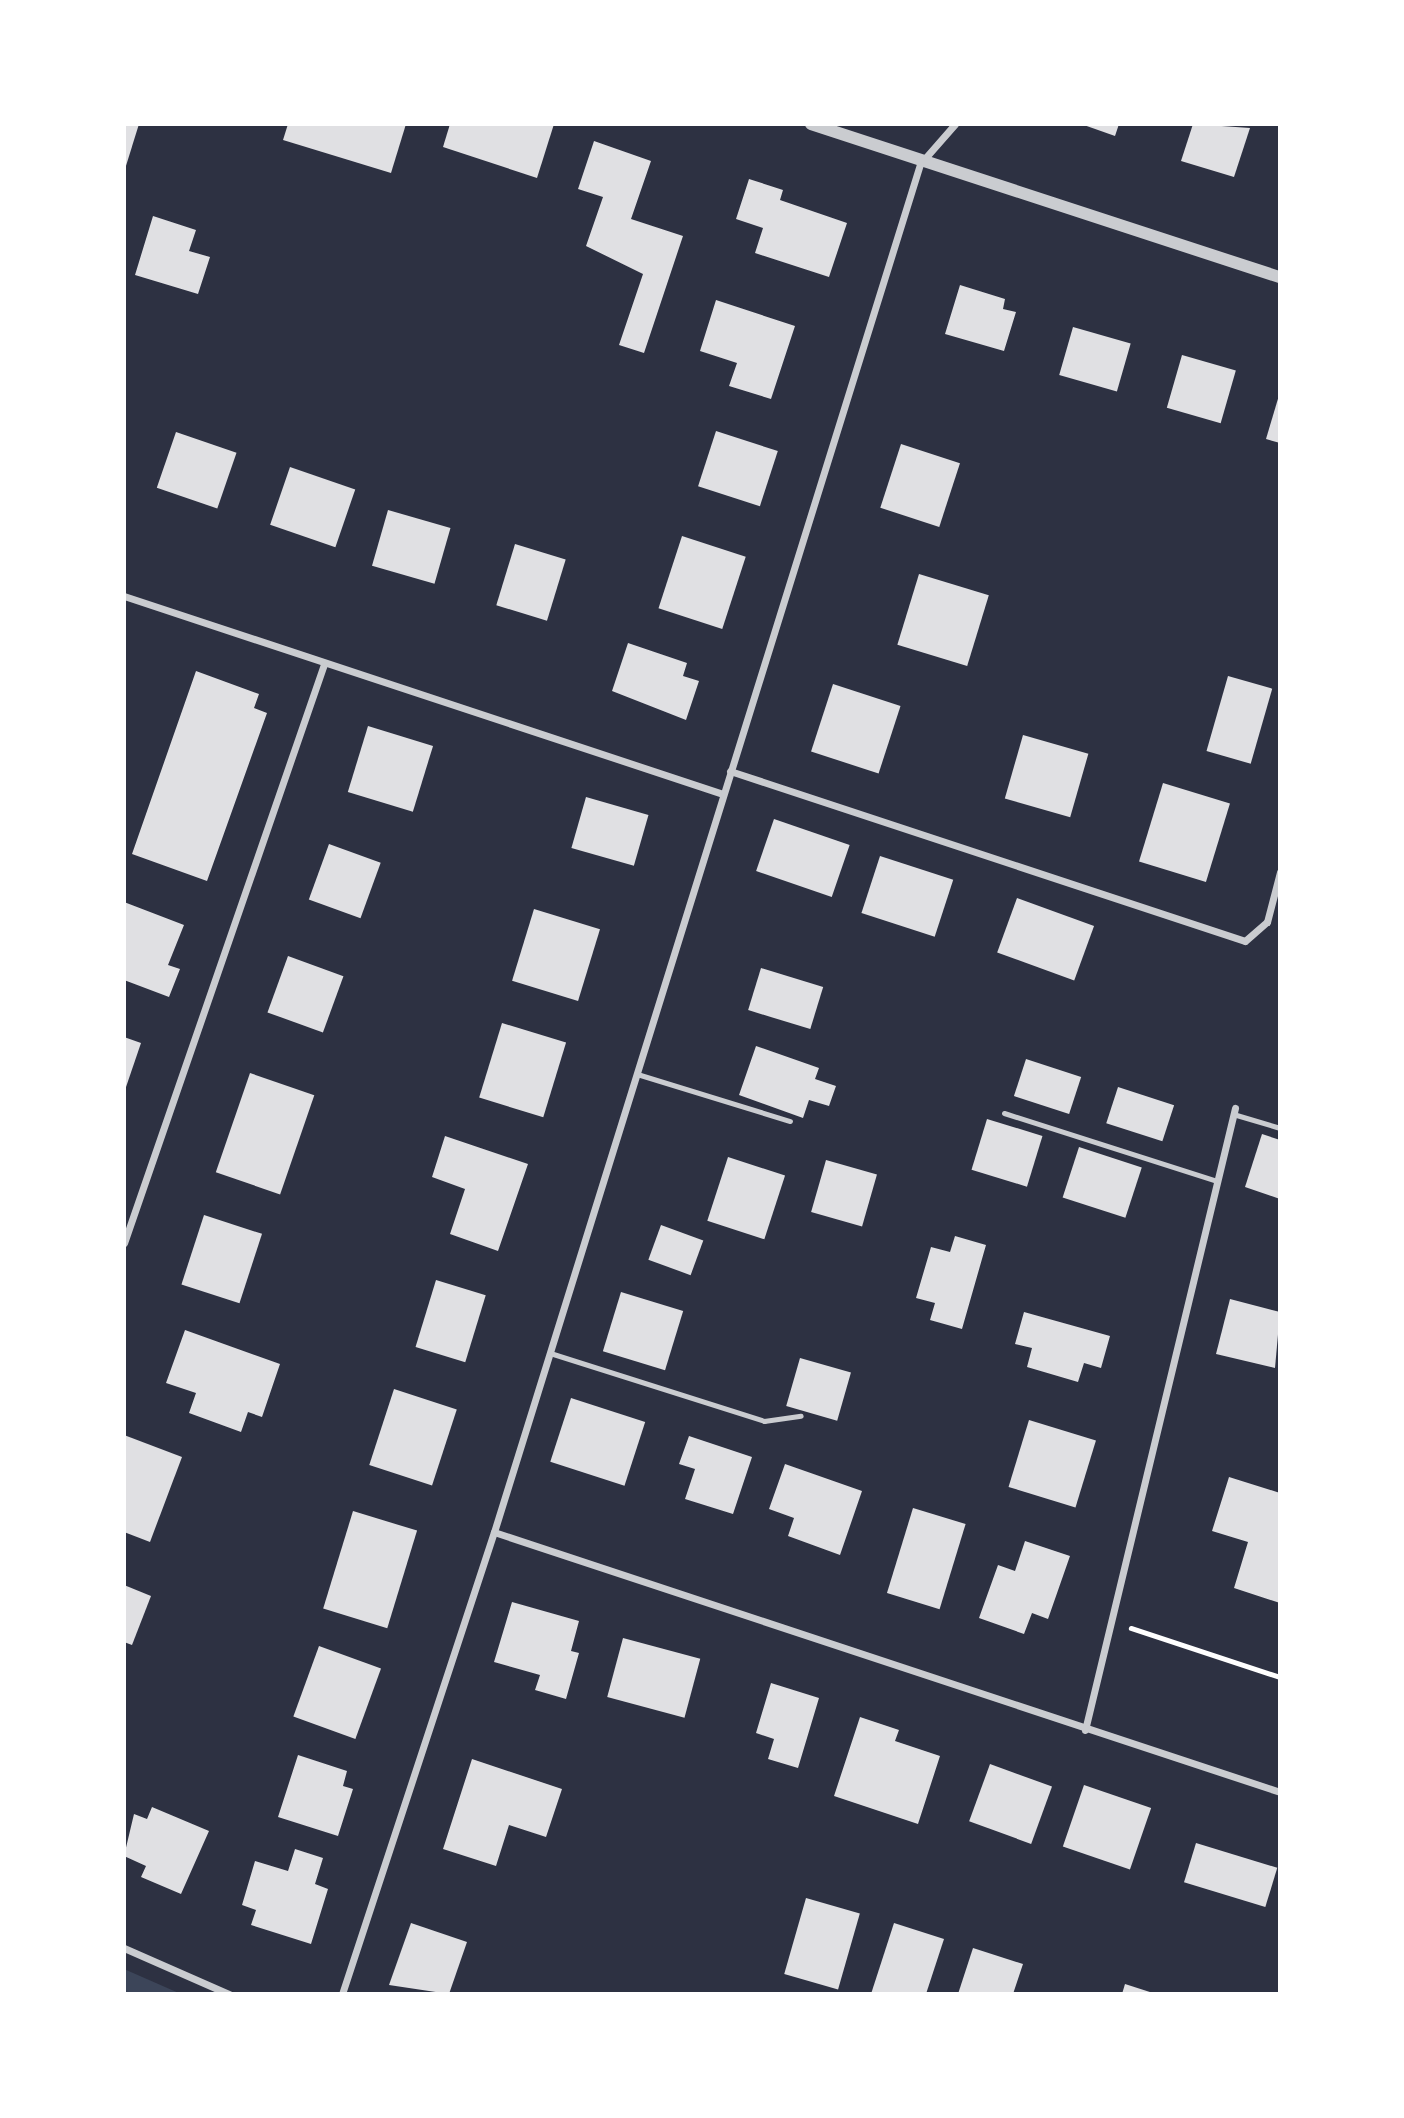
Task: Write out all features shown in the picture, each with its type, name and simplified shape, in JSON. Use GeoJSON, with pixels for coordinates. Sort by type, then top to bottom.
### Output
{"type":"FeatureCollection","features":[{"type":"Feature","properties":{"kind":"street"},"geometry":{"type":"LineString","coordinates":[[811,124],[920,164],[1280,277]]}},
{"type":"Feature","properties":{"kind":"street"},"geometry":{"type":"LineString","coordinates":[[342,1994],[494,1532],[720,793],[730,771],[920,164],[955,124]]}},
{"type":"Feature","properties":{"kind":"street"},"geometry":{"type":"LineString","coordinates":[[124,596],[720,793]]}},
{"type":"Feature","properties":{"kind":"street"},"geometry":{"type":"LineString","coordinates":[[124,1243],[324,664]]}},
{"type":"Feature","properties":{"kind":"street"},"geometry":{"type":"LineString","coordinates":[[730,771],[1244,941],[1267,922],[1275,907],[1280,872]]}},
{"type":"Feature","properties":{"kind":"street"},"geometry":{"type":"LineString","coordinates":[[1084,1730],[1234,1111]]}},
{"type":"Feature","properties":{"kind":"street"},"geometry":{"type":"LineString","coordinates":[[494,1532],[1280,1793]]}},
{"type":"Feature","properties":{"kind":"street"},"geometry":{"type":"LineString","coordinates":[[124,1948],[229,1994]]}},
{"type":"Feature","properties":{"kind":"lane"},"geometry":{"type":"LineString","coordinates":[[636,1074],[790,1121]]}},
{"type":"Feature","properties":{"kind":"lane"},"geometry":{"type":"LineString","coordinates":[[1234,1111],[1280,1128]]}},
{"type":"Feature","properties":{"kind":"lane"},"geometry":{"type":"LineString","coordinates":[[1004,1113],[1217,1181]]}},
{"type":"Feature","properties":{"kind":"lane"},"geometry":{"type":"LineString","coordinates":[[550,1353],[764,1421],[801,1416]]}},
{"type":"Feature","properties":{"kind":"path"},"geometry":{"type":"LineString","coordinates":[[1112,1622],[1280,1677]]}},
{"type":"Feature","properties":{"kind":"shaded area"},"geometry":{"type":"Polygon","coordinates":[[[124,1969],[181,1994],[124,1994],[124,1969]]]}},
{"type":"Feature","properties":{"kind":"building"},"geometry":{"type":"Polygon","coordinates":[[[124,124],[139,124],[125,169],[124,169],[124,124]]]}},
{"type":"Feature","properties":{"kind":"building"},"geometry":{"type":"Polygon","coordinates":[[[288,124],[406,124],[391,173],[283,140],[288,124]]]}},
{"type":"Feature","properties":{"kind":"building"},"geometry":{"type":"Polygon","coordinates":[[[450,124],[554,124],[537,178],[443,147],[450,124]]]}},
{"type":"Feature","properties":{"kind":"building"},"geometry":{"type":"Polygon","coordinates":[[[1081,124],[1119,124],[1115,136],[1081,124]]]}},
{"type":"Feature","properties":{"kind":"building"},"geometry":{"type":"Polygon","coordinates":[[[1193,124],[1250,128],[1234,177],[1181,161],[1193,124]]]}},
{"type":"Feature","properties":{"kind":"building"},"geometry":{"type":"Polygon","coordinates":[[[594,141],[651,161],[631,219],[683,236],[644,353],[619,345],[643,274],[586,246],[603,197],[578,189],[594,141]]]}},
{"type":"Feature","properties":{"kind":"building"},"geometry":{"type":"Polygon","coordinates":[[[749,179],[783,190],[780,200],[847,223],[829,277],[755,253],[763,228],[736,219],[749,179]]]}},
{"type":"Feature","properties":{"kind":"building"},"geometry":{"type":"Polygon","coordinates":[[[153,216],[196,230],[189,251],[210,257],[198,294],[135,275],[153,216]]]}},
{"type":"Feature","properties":{"kind":"building"},"geometry":{"type":"Polygon","coordinates":[[[960,285],[1005,299],[1003,309],[1016,312],[1004,351],[945,334],[960,285]]]}},
{"type":"Feature","properties":{"kind":"building"},"geometry":{"type":"Polygon","coordinates":[[[716,300],[795,326],[771,399],[729,386],[737,363],[700,351],[716,300]]]}},
{"type":"Feature","properties":{"kind":"building"},"geometry":{"type":"Polygon","coordinates":[[[1073,327],[1131,344],[1117,392],[1059,375],[1073,327]]]}},
{"type":"Feature","properties":{"kind":"building"},"geometry":{"type":"Polygon","coordinates":[[[1182,355],[1236,370],[1221,423],[1167,408],[1182,355]]]}},
{"type":"Feature","properties":{"kind":"building"},"geometry":{"type":"Polygon","coordinates":[[[1280,392],[1280,443],[1266,439],[1280,392]]]}},
{"type":"Feature","properties":{"kind":"building"},"geometry":{"type":"Polygon","coordinates":[[[716,431],[778,451],[760,506],[698,486],[716,431]]]}},
{"type":"Feature","properties":{"kind":"building"},"geometry":{"type":"Polygon","coordinates":[[[176,432],[237,453],[217,509],[157,488],[176,432]]]}},
{"type":"Feature","properties":{"kind":"building"},"geometry":{"type":"Polygon","coordinates":[[[901,444],[960,463],[939,527],[880,508],[901,444]]]}},
{"type":"Feature","properties":{"kind":"building"},"geometry":{"type":"Polygon","coordinates":[[[290,467],[355,489],[335,547],[270,525],[290,467]]]}},
{"type":"Feature","properties":{"kind":"building"},"geometry":{"type":"Polygon","coordinates":[[[388,510],[450,528],[434,584],[372,566],[388,510]]]}},
{"type":"Feature","properties":{"kind":"building"},"geometry":{"type":"Polygon","coordinates":[[[682,536],[746,557],[722,629],[659,608],[682,536]]]}},
{"type":"Feature","properties":{"kind":"building"},"geometry":{"type":"Polygon","coordinates":[[[515,544],[566,559],[547,621],[496,605],[515,544]]]}},
{"type":"Feature","properties":{"kind":"building"},"geometry":{"type":"Polygon","coordinates":[[[919,574],[989,595],[967,666],[897,645],[919,574]]]}},
{"type":"Feature","properties":{"kind":"building"},"geometry":{"type":"Polygon","coordinates":[[[628,643],[687,663],[683,676],[699,681],[686,720],[612,691],[628,643]]]}},
{"type":"Feature","properties":{"kind":"building"},"geometry":{"type":"Polygon","coordinates":[[[196,671],[259,694],[254,708],[267,713],[207,881],[132,854],[196,671]]]}},
{"type":"Feature","properties":{"kind":"building"},"geometry":{"type":"Polygon","coordinates":[[[1228,676],[1272,689],[1251,764],[1207,751],[1228,676]]]}},
{"type":"Feature","properties":{"kind":"building"},"geometry":{"type":"Polygon","coordinates":[[[833,684],[901,706],[879,773],[811,752],[833,684]]]}},
{"type":"Feature","properties":{"kind":"building"},"geometry":{"type":"Polygon","coordinates":[[[368,726],[433,746],[413,812],[348,792],[368,726]]]}},
{"type":"Feature","properties":{"kind":"building"},"geometry":{"type":"Polygon","coordinates":[[[1023,735],[1088,754],[1070,817],[1005,798],[1023,735]]]}},
{"type":"Feature","properties":{"kind":"building"},"geometry":{"type":"Polygon","coordinates":[[[1163,783],[1230,803],[1206,882],[1139,861],[1163,783]]]}},
{"type":"Feature","properties":{"kind":"building"},"geometry":{"type":"Polygon","coordinates":[[[586,797],[648,815],[634,866],[571,848],[586,797]]]}},
{"type":"Feature","properties":{"kind":"building"},"geometry":{"type":"Polygon","coordinates":[[[774,819],[850,845],[832,897],[756,871],[774,819]]]}},
{"type":"Feature","properties":{"kind":"building"},"geometry":{"type":"Polygon","coordinates":[[[329,844],[381,863],[361,918],[309,899],[329,844]]]}},
{"type":"Feature","properties":{"kind":"building"},"geometry":{"type":"Polygon","coordinates":[[[880,856],[953,880],[935,937],[861,913],[880,856]]]}},
{"type":"Feature","properties":{"kind":"building"},"geometry":{"type":"Polygon","coordinates":[[[1017,898],[1094,926],[1074,981],[997,953],[1017,898]]]}},
{"type":"Feature","properties":{"kind":"building"},"geometry":{"type":"Polygon","coordinates":[[[124,902],[184,925],[168,965],[180,969],[169,997],[124,980],[124,902]]]}},
{"type":"Feature","properties":{"kind":"building"},"geometry":{"type":"Polygon","coordinates":[[[534,909],[600,929],[578,1001],[512,981],[534,909]]]}},
{"type":"Feature","properties":{"kind":"building"},"geometry":{"type":"Polygon","coordinates":[[[288,956],[343,976],[323,1033],[267,1012],[288,956]]]}},
{"type":"Feature","properties":{"kind":"building"},"geometry":{"type":"Polygon","coordinates":[[[761,968],[823,987],[810,1029],[748,1010],[761,968]]]}},
{"type":"Feature","properties":{"kind":"building"},"geometry":{"type":"Polygon","coordinates":[[[502,1023],[566,1043],[543,1117],[479,1098],[502,1023]]]}},
{"type":"Feature","properties":{"kind":"building"},"geometry":{"type":"Polygon","coordinates":[[[124,1037],[141,1043],[125,1090],[124,1090],[124,1037]]]}},
{"type":"Feature","properties":{"kind":"building"},"geometry":{"type":"Polygon","coordinates":[[[756,1046],[819,1068],[815,1079],[836,1086],[829,1106],[809,1100],[803,1118],[739,1095],[756,1046]]]}},
{"type":"Feature","properties":{"kind":"building"},"geometry":{"type":"Polygon","coordinates":[[[1026,1059],[1081,1077],[1069,1114],[1014,1096],[1026,1059]]]}},
{"type":"Feature","properties":{"kind":"building"},"geometry":{"type":"Polygon","coordinates":[[[250,1073],[314,1095],[280,1194],[216,1172],[250,1073]]]}},
{"type":"Feature","properties":{"kind":"building"},"geometry":{"type":"Polygon","coordinates":[[[1118,1087],[1174,1105],[1162,1141],[1106,1123],[1118,1087]]]}},
{"type":"Feature","properties":{"kind":"building"},"geometry":{"type":"Polygon","coordinates":[[[987,1119],[1042,1136],[1027,1187],[972,1170],[987,1119]]]}},
{"type":"Feature","properties":{"kind":"building"},"geometry":{"type":"Polygon","coordinates":[[[1262,1134],[1280,1140],[1280,1199],[1245,1187],[1262,1134]]]}},
{"type":"Feature","properties":{"kind":"building"},"geometry":{"type":"Polygon","coordinates":[[[445,1136],[528,1164],[498,1251],[450,1234],[465,1189],[432,1177],[445,1136]]]}},
{"type":"Feature","properties":{"kind":"building"},"geometry":{"type":"Polygon","coordinates":[[[1079,1147],[1142,1167],[1125,1218],[1063,1197],[1079,1147]]]}},
{"type":"Feature","properties":{"kind":"building"},"geometry":{"type":"Polygon","coordinates":[[[728,1157],[785,1176],[764,1239],[707,1221],[728,1157]]]}},
{"type":"Feature","properties":{"kind":"building"},"geometry":{"type":"Polygon","coordinates":[[[826,1160],[877,1175],[862,1227],[811,1212],[826,1160]]]}},
{"type":"Feature","properties":{"kind":"building"},"geometry":{"type":"Polygon","coordinates":[[[204,1215],[262,1234],[239,1303],[181,1284],[204,1215]]]}},
{"type":"Feature","properties":{"kind":"building"},"geometry":{"type":"Polygon","coordinates":[[[661,1225],[703,1240],[691,1275],[648,1260],[661,1225]]]}},
{"type":"Feature","properties":{"kind":"building"},"geometry":{"type":"Polygon","coordinates":[[[955,1236],[986,1245],[962,1329],[930,1320],[935,1303],[916,1298],[931,1247],[950,1252],[955,1236]]]}},
{"type":"Feature","properties":{"kind":"building"},"geometry":{"type":"Polygon","coordinates":[[[436,1280],[486,1295],[465,1362],[416,1347],[436,1280]]]}},
{"type":"Feature","properties":{"kind":"building"},"geometry":{"type":"Polygon","coordinates":[[[621,1292],[683,1311],[665,1370],[603,1351],[621,1292]]]}},
{"type":"Feature","properties":{"kind":"building"},"geometry":{"type":"Polygon","coordinates":[[[1230,1299],[1280,1312],[1275,1368],[1216,1354],[1230,1299]]]}},
{"type":"Feature","properties":{"kind":"building"},"geometry":{"type":"Polygon","coordinates":[[[1024,1312],[1110,1336],[1101,1368],[1084,1363],[1078,1382],[1027,1367],[1032,1348],[1015,1344],[1024,1312]]]}},
{"type":"Feature","properties":{"kind":"building"},"geometry":{"type":"Polygon","coordinates":[[[185,1330],[280,1364],[262,1417],[248,1412],[241,1432],[189,1413],[196,1393],[166,1383],[185,1330]]]}},
{"type":"Feature","properties":{"kind":"building"},"geometry":{"type":"Polygon","coordinates":[[[800,1358],[851,1373],[837,1421],[786,1406],[800,1358]]]}},
{"type":"Feature","properties":{"kind":"building"},"geometry":{"type":"Polygon","coordinates":[[[394,1389],[457,1409],[432,1485],[369,1465],[394,1389]]]}},
{"type":"Feature","properties":{"kind":"building"},"geometry":{"type":"Polygon","coordinates":[[[571,1398],[645,1422],[624,1486],[550,1462],[571,1398]]]}},
{"type":"Feature","properties":{"kind":"building"},"geometry":{"type":"Polygon","coordinates":[[[1029,1420],[1096,1440],[1075,1507],[1009,1487],[1029,1420]]]}},
{"type":"Feature","properties":{"kind":"building"},"geometry":{"type":"Polygon","coordinates":[[[124,1435],[182,1457],[150,1542],[124,1532],[124,1435]]]}},
{"type":"Feature","properties":{"kind":"building"},"geometry":{"type":"Polygon","coordinates":[[[689,1436],[752,1457],[733,1514],[685,1499],[695,1469],[679,1464],[689,1436]]]}},
{"type":"Feature","properties":{"kind":"building"},"geometry":{"type":"Polygon","coordinates":[[[785,1464],[862,1491],[840,1555],[788,1536],[794,1518],[769,1509],[785,1464]]]}},
{"type":"Feature","properties":{"kind":"building"},"geometry":{"type":"Polygon","coordinates":[[[1229,1477],[1280,1493],[1280,1603],[1234,1588],[1248,1542],[1212,1531],[1229,1477]]]}},
{"type":"Feature","properties":{"kind":"building"},"geometry":{"type":"Polygon","coordinates":[[[913,1508],[966,1524],[940,1609],[887,1593],[913,1508]]]}},
{"type":"Feature","properties":{"kind":"building"},"geometry":{"type":"Polygon","coordinates":[[[353,1511],[417,1531],[387,1628],[323,1609],[353,1511]]]}},
{"type":"Feature","properties":{"kind":"building"},"geometry":{"type":"Polygon","coordinates":[[[1025,1541],[1070,1556],[1048,1619],[1032,1613],[1024,1634],[979,1618],[998,1565],[1015,1571],[1025,1541]]]}},
{"type":"Feature","properties":{"kind":"building"},"geometry":{"type":"Polygon","coordinates":[[[124,1585],[151,1596],[132,1645],[124,1642],[124,1585]]]}},
{"type":"Feature","properties":{"kind":"building"},"geometry":{"type":"Polygon","coordinates":[[[512,1602],[579,1621],[571,1651],[579,1653],[566,1699],[535,1690],[540,1675],[494,1662],[512,1602]]]}},
{"type":"Feature","properties":{"kind":"building"},"geometry":{"type":"Polygon","coordinates":[[[623,1638],[700,1659],[684,1718],[607,1697],[623,1638]]]}},
{"type":"Feature","properties":{"kind":"building"},"geometry":{"type":"Polygon","coordinates":[[[319,1646],[381,1669],[355,1739],[293,1716],[319,1646]]]}},
{"type":"Feature","properties":{"kind":"building"},"geometry":{"type":"Polygon","coordinates":[[[771,1683],[819,1698],[798,1768],[768,1759],[774,1739],[756,1733],[771,1683]]]}},
{"type":"Feature","properties":{"kind":"building"},"geometry":{"type":"Polygon","coordinates":[[[860,1717],[899,1730],[895,1741],[940,1756],[918,1824],[834,1796],[860,1717]]]}},
{"type":"Feature","properties":{"kind":"building"},"geometry":{"type":"Polygon","coordinates":[[[298,1755],[347,1771],[343,1786],[353,1789],[338,1836],[278,1817],[298,1755]]]}},
{"type":"Feature","properties":{"kind":"building"},"geometry":{"type":"Polygon","coordinates":[[[472,1759],[562,1789],[546,1837],[509,1825],[496,1866],[443,1849],[472,1759]]]}},
{"type":"Feature","properties":{"kind":"building"},"geometry":{"type":"Polygon","coordinates":[[[990,1764],[1052,1787],[1031,1844],[969,1821],[990,1764]]]}},
{"type":"Feature","properties":{"kind":"building"},"geometry":{"type":"Polygon","coordinates":[[[1084,1785],[1151,1808],[1130,1870],[1063,1846],[1084,1785]]]}},
{"type":"Feature","properties":{"kind":"building"},"geometry":{"type":"Polygon","coordinates":[[[152,1807],[209,1831],[181,1894],[141,1877],[146,1866],[124,1856],[134,1814],[147,1819],[152,1807]]]}},
{"type":"Feature","properties":{"kind":"building"},"geometry":{"type":"Polygon","coordinates":[[[1196,1843],[1277,1868],[1265,1907],[1184,1882],[1196,1843]]]}},
{"type":"Feature","properties":{"kind":"building"},"geometry":{"type":"Polygon","coordinates":[[[295,1849],[323,1858],[315,1884],[328,1889],[311,1944],[251,1925],[256,1910],[242,1905],[255,1861],[288,1871],[295,1849]]]}},
{"type":"Feature","properties":{"kind":"building"},"geometry":{"type":"Polygon","coordinates":[[[806,1898],[860,1913],[838,1989],[784,1974],[806,1898]]]}},
{"type":"Feature","properties":{"kind":"building"},"geometry":{"type":"Polygon","coordinates":[[[411,1923],[467,1942],[449,1994],[389,1985],[411,1923]]]}},
{"type":"Feature","properties":{"kind":"building"},"geometry":{"type":"Polygon","coordinates":[[[894,1923],[944,1939],[926,1994],[871,1994],[894,1923]]]}},
{"type":"Feature","properties":{"kind":"building"},"geometry":{"type":"Polygon","coordinates":[[[973,1948],[1023,1964],[1013,1994],[958,1994],[973,1948]]]}},
{"type":"Feature","properties":{"kind":"building"},"geometry":{"type":"Polygon","coordinates":[[[1125,1984],[1153,1993],[1153,1994],[1122,1994],[1125,1984]]]}}]}
